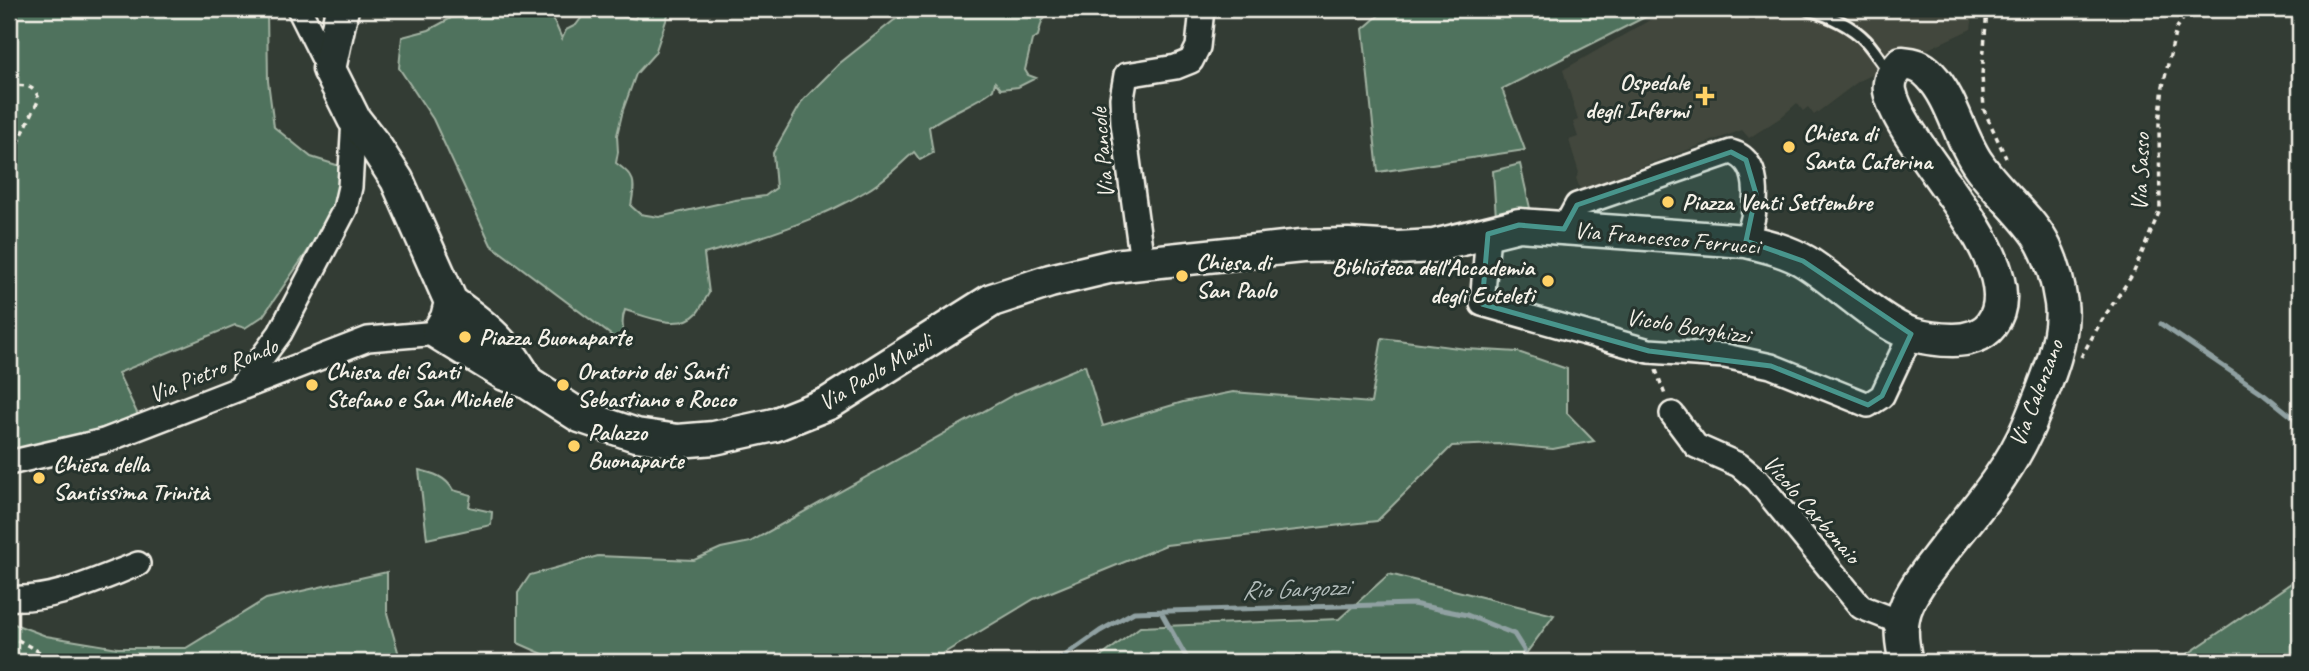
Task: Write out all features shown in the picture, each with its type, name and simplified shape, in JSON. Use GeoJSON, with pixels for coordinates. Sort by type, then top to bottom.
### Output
{"type":"FeatureCollection","features":[{"type":"Feature","properties":{"kind":"street"},"geometry":{"type":"LineString","coordinates":[[299,9],[354,119],[397,180],[451,302],[487,328],[519,365],[527,382]]}},
{"type":"Feature","properties":{"kind":"street"},"geometry":{"type":"LineString","coordinates":[[329,69],[341,9]]}},
{"type":"Feature","properties":{"kind":"street","name":"Via Pancole"},"geometry":{"type":"LineString","coordinates":[[1142,262],[1123,123],[1122,97],[1126,75],[1176,67],[1191,61],[1198,47],[1202,9]]}},
{"type":"Feature","properties":{"kind":"street","name":"Via Calenzano"},"geometry":{"type":"LineString","coordinates":[[1897,68],[1918,65],[1931,76],[1945,97],[1978,164],[2042,241],[2055,273],[2061,306],[2060,335],[2027,429],[1999,481],[1913,593],[1905,610],[1902,642],[1906,662]]}},
{"type":"Feature","properties":{"kind":"street","name":"Via Francesco Ferrucci"},"geometry":{"type":"LineString","coordinates":[[1488,234],[1520,226],[1746,241],[1772,247],[1803,261],[1911,334],[1938,340],[1962,340],[1979,335],[1991,326],[1997,313],[2000,297],[1997,275],[1989,254],[1967,217],[1898,110],[1890,89],[1897,68]]}},
{"type":"Feature","properties":{"kind":"street"},"geometry":{"type":"LineString","coordinates":[[238,389],[281,333],[345,209],[350,187],[354,119]]}},
{"type":"Feature","properties":{"kind":"street"},"geometry":{"type":"LineString","coordinates":[[1564,229],[1577,205],[1731,152],[1746,160],[1752,170],[1756,194],[1753,225],[1746,241]]}},
{"type":"Feature","properties":{"kind":"street","name":"Via Paolo Maioli"},"geometry":{"type":"LineString","coordinates":[[438,333],[505,374],[527,382],[580,416],[636,435],[678,441],[714,438],[774,425],[829,403],[992,300],[1013,292],[1113,266],[1142,262],[1302,246],[1434,246],[1488,234]]}},
{"type":"Feature","properties":{"kind":"street","name":"Vicolo Borghizzi"},"geometry":{"type":"LineString","coordinates":[[1488,234],[1482,304],[1649,351],[1725,356],[1771,366],[1868,405],[1882,396],[1911,334]]}},
{"type":"Feature","properties":{"kind":"street"},"geometry":{"type":"LineString","coordinates":[[438,333],[447,318],[451,302]]}},
{"type":"Feature","properties":{"kind":"street","name":"Via Pietro Rondo"},"geometry":{"type":"LineString","coordinates":[[9,463],[104,441],[368,339],[389,335],[438,333]]}},
{"type":"Feature","properties":{"kind":"street","name":"Vicolo Carbonaio"},"geometry":{"type":"LineString","coordinates":[[1672,414],[1696,446],[1739,465],[1757,480],[1861,607],[1902,623]]}},
{"type":"Feature","properties":{"kind":"street"},"geometry":{"type":"LineString","coordinates":[[9,598],[27,599],[70,590],[138,564]]}},
{"type":"Feature","properties":{"kind":"lane"},"geometry":{"type":"LineString","coordinates":[[1809,10],[1824,14],[1855,31],[1867,42],[1880,61],[1897,68]]}},
{"type":"Feature","properties":{"kind":"path"},"geometry":{"type":"LineString","coordinates":[[1987,9],[1982,75],[1984,110],[2009,164]]}},
{"type":"Feature","properties":{"kind":"path","name":"Via Sasso"},"geometry":{"type":"LineString","coordinates":[[2077,365],[2102,320],[2133,274],[2160,210],[2162,86],[2176,29],[2185,16],[2203,10],[2279,9]]}},
{"type":"Feature","properties":{"kind":"path"},"geometry":{"type":"LineString","coordinates":[[9,87],[27,86],[35,91],[39,99],[9,162]]}},
{"type":"Feature","properties":{"kind":"path"},"geometry":{"type":"LineString","coordinates":[[1649,351],[1672,414]]}},
{"type":"Feature","properties":{"kind":"path"},"geometry":{"type":"LineString","coordinates":[[9,635],[52,659],[66,662]]}},
{"type":"Feature","properties":{"kind":"highlighted area"},"geometry":{"type":"Polygon","coordinates":[[[1731,152],[1746,160],[1756,194],[1746,241],[1803,261],[1911,334],[1882,396],[1868,405],[1771,366],[1649,351],[1482,304],[1488,234],[1519,225],[1564,229],[1577,205],[1731,152]]]}},
{"type":"Feature","properties":{"kind":"shaded area","name":"Ospedale degli Infermi"},"geometry":{"type":"Polygon","coordinates":[[[1669,9],[1974,9],[1971,29],[1859,81],[1814,115],[1808,107],[1803,111],[1797,103],[1780,118],[1749,138],[1742,130],[1627,172],[1581,192],[1576,178],[1579,173],[1569,140],[1578,137],[1573,122],[1578,120],[1563,70],[1669,9]]]}},
{"type":"Feature","properties":{"kind":"green space"},"geometry":{"type":"Polygon","coordinates":[[[9,9],[267,9],[268,81],[274,127],[311,157],[343,167],[338,207],[263,316],[245,328],[235,325],[118,373],[138,415],[80,436],[9,452],[9,9]]]}},
{"type":"Feature","properties":{"kind":"green space"},"geometry":{"type":"Polygon","coordinates":[[[485,9],[549,9],[562,39],[566,30],[576,25],[588,9],[635,19],[639,9],[670,9],[655,53],[636,74],[617,135],[616,163],[633,181],[631,206],[640,214],[659,217],[765,196],[776,188],[773,153],[803,100],[840,63],[893,21],[913,9],[1055,9],[1042,21],[1038,36],[1032,40],[1025,70],[1028,75],[1036,78],[1018,87],[1001,89],[995,82],[993,90],[929,127],[933,153],[920,160],[914,152],[880,182],[849,201],[788,228],[704,254],[709,293],[697,313],[690,319],[672,322],[625,310],[623,324],[627,347],[491,245],[433,119],[399,68],[402,37],[429,30],[451,18],[475,14],[485,9]]]}},
{"type":"Feature","properties":{"kind":"green space"},"geometry":{"type":"Polygon","coordinates":[[[1386,9],[1661,9],[1502,89],[1525,150],[1378,172],[1363,29],[1386,9]]]}},
{"type":"Feature","properties":{"kind":"green space"},"geometry":{"type":"Polygon","coordinates":[[[1520,164],[1530,208],[1496,218],[1493,171],[1520,164]]]}},
{"type":"Feature","properties":{"kind":"green space"},"geometry":{"type":"Polygon","coordinates":[[[1382,338],[1466,349],[1518,352],[1567,369],[1567,413],[1594,441],[1553,449],[1498,444],[1452,446],[1377,521],[1166,545],[1034,599],[929,662],[561,662],[518,643],[518,593],[530,575],[598,556],[694,560],[721,548],[750,542],[1013,395],[1085,365],[1103,426],[1183,402],[1233,392],[1371,403],[1382,338]]]}},
{"type":"Feature","properties":{"kind":"green space"},"geometry":{"type":"Polygon","coordinates":[[[419,470],[439,476],[453,490],[471,495],[469,507],[492,512],[491,525],[427,539],[419,470]]]}},
{"type":"Feature","properties":{"kind":"green space"},"geometry":{"type":"Polygon","coordinates":[[[387,572],[387,613],[401,662],[9,662],[9,622],[46,636],[118,648],[186,648],[266,599],[387,572]]]}},
{"type":"Feature","properties":{"kind":"green space"},"geometry":{"type":"Polygon","coordinates":[[[1389,574],[1554,615],[1520,662],[1094,662],[1140,627],[1339,619],[1389,574]]]}},
{"type":"Feature","properties":{"kind":"green space"},"geometry":{"type":"Polygon","coordinates":[[[2300,577],[2300,662],[2176,662],[2300,577]]]}},
{"type":"Feature","properties":{"kind":"waterway"},"geometry":{"type":"LineString","coordinates":[[2161,324],[2264,394],[2300,423]]}},
{"type":"Feature","properties":{"kind":"waterway","name":"Rio Gargozzi"},"geometry":{"type":"LineString","coordinates":[[1056,662],[1100,631],[1134,612],[1413,604],[1467,615],[1514,634],[1524,650],[1525,662]]}},
{"type":"Feature","properties":{"kind":"waterway"},"geometry":{"type":"LineString","coordinates":[[1161,612],[1189,662]]}},
{"type":"Feature","properties":{"kind":"place","name":"Ospedale degli Infermi"},"geometry":{"type":"Point","coordinates":[1705,96]}},
{"type":"Feature","properties":{"kind":"place","name":"Chiesa di Santa Caterina"},"geometry":{"type":"Point","coordinates":[1789,147]}},
{"type":"Feature","properties":{"kind":"place","name":"Piazza Venti Settembre"},"geometry":{"type":"Point","coordinates":[1668,202]}},
{"type":"Feature","properties":{"kind":"place","name":"Chiesa di San Paolo"},"geometry":{"type":"Point","coordinates":[1182,276]}},
{"type":"Feature","properties":{"kind":"place","name":"Biblioteca dell'Accademia degli Euteleti"},"geometry":{"type":"Point","coordinates":[1548,281]}},
{"type":"Feature","properties":{"kind":"place","name":"Piazza Buonaparte"},"geometry":{"type":"Point","coordinates":[465,337]}},
{"type":"Feature","properties":{"kind":"place","name":"Chiesa dei Santi Stefano e San Michele"},"geometry":{"type":"Point","coordinates":[312,385]}},
{"type":"Feature","properties":{"kind":"place","name":"Oratorio dei Santi Sebastiano e Rocco"},"geometry":{"type":"Point","coordinates":[563,385]}},
{"type":"Feature","properties":{"kind":"place","name":"Palazzo Buonaparte"},"geometry":{"type":"Point","coordinates":[574,446]}},
{"type":"Feature","properties":{"kind":"place","name":"Chiesa della Santissima Trinità"},"geometry":{"type":"Point","coordinates":[39,478]}}]}
